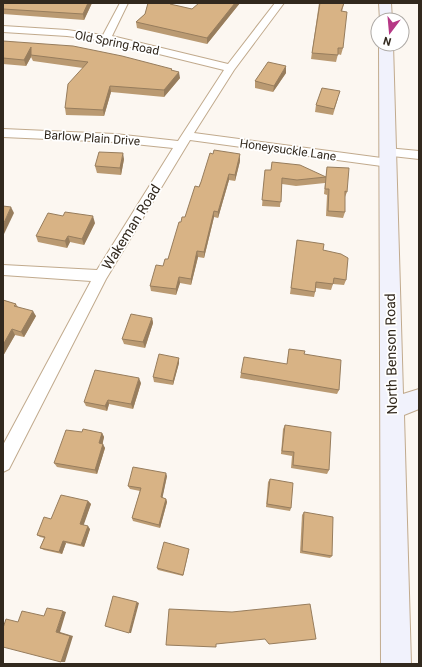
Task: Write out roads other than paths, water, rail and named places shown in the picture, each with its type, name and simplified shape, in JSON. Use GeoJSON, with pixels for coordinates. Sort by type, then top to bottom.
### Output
{"type":"FeatureCollection","features":[{"type":"Feature","properties":{"kind":"main road","name":"North Benson Road"},"geometry":{"type":"LineString","coordinates":[[386,52],[396,664]]}},
{"type":"Feature","properties":{"kind":"main road"},"geometry":{"type":"LineString","coordinates":[[392,408],[419,399]]}},
{"type":"Feature","properties":{"kind":"street"},"geometry":{"type":"LineString","coordinates":[[106,38],[124,3]]}},
{"type":"Feature","properties":{"kind":"street","name":"Wakeman Road"},"geometry":{"type":"LineString","coordinates":[[3,463],[101,276],[230,68],[280,3]]}},
{"type":"Feature","properties":{"kind":"street","name":"Old Spring Road"},"geometry":{"type":"LineString","coordinates":[[3,29],[67,33],[106,38],[230,68]]}},
{"type":"Feature","properties":{"kind":"street","name":"Barlow Plain Drive"},"geometry":{"type":"LineString","coordinates":[[3,133],[184,141]]}},
{"type":"Feature","properties":{"kind":"street","name":"Honeysuckle Lane"},"geometry":{"type":"LineString","coordinates":[[184,141],[388,158],[419,155]]}},
{"type":"Feature","properties":{"kind":"street"},"geometry":{"type":"LineString","coordinates":[[3,270],[101,276]]}}]}
